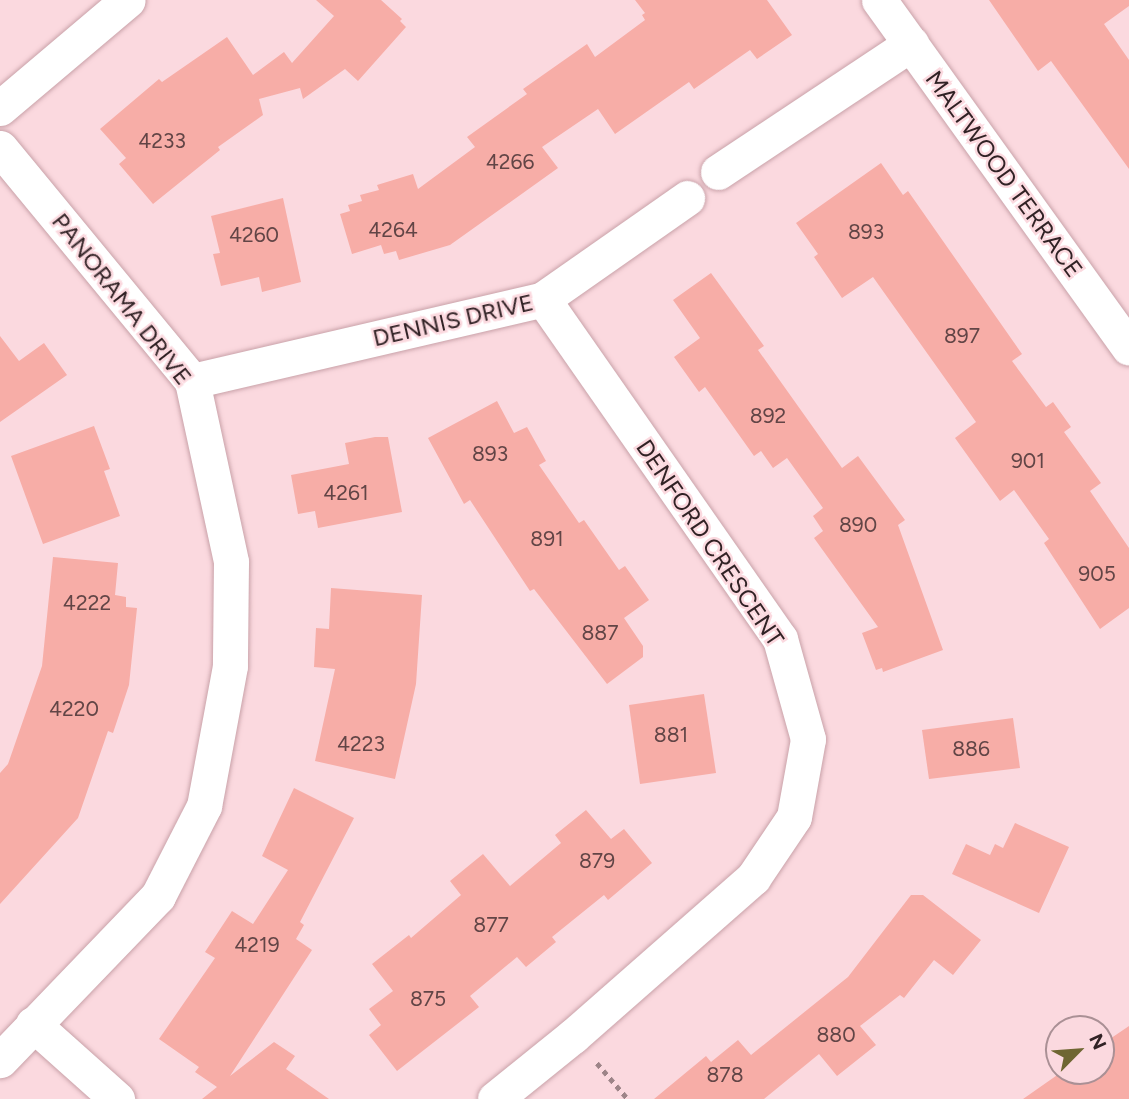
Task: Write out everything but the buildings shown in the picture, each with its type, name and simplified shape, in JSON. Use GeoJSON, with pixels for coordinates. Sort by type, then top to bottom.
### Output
{"type":"FeatureCollection","features":[{"type":"Feature","properties":{"kind":"street"},"geometry":{"type":"LineString","coordinates":[[0,108],[128,0]]}},
{"type":"Feature","properties":{"kind":"street","name":"MALTWOOD TERRACE"},"geometry":{"type":"LineString","coordinates":[[879,0],[1129,348]]}},
{"type":"Feature","properties":{"kind":"street"},"geometry":{"type":"LineString","coordinates":[[718,172],[911,44]]}},
{"type":"Feature","properties":{"kind":"street","name":"PANORAMA DRIVE"},"geometry":{"type":"LineString","coordinates":[[0,148],[192,381],[232,562],[230,666],[204,806],[158,896],[0,1060]]}},
{"type":"Feature","properties":{"kind":"street","name":"DENNIS DRIVE"},"geometry":{"type":"LineString","coordinates":[[192,381],[543,299],[687,198]]}},
{"type":"Feature","properties":{"kind":"street","name":"DENFORD CRESCENT"},"geometry":{"type":"LineString","coordinates":[[495,1099],[573,1036],[753,878],[794,817],[808,739],[780,639],[543,299]]}},
{"type":"Feature","properties":{"kind":"street"},"geometry":{"type":"LineString","coordinates":[[33,1024],[117,1099]]}},
{"type":"Feature","properties":{"kind":"path"},"geometry":{"type":"LineString","coordinates":[[573,1036],[628,1099]]}}]}
